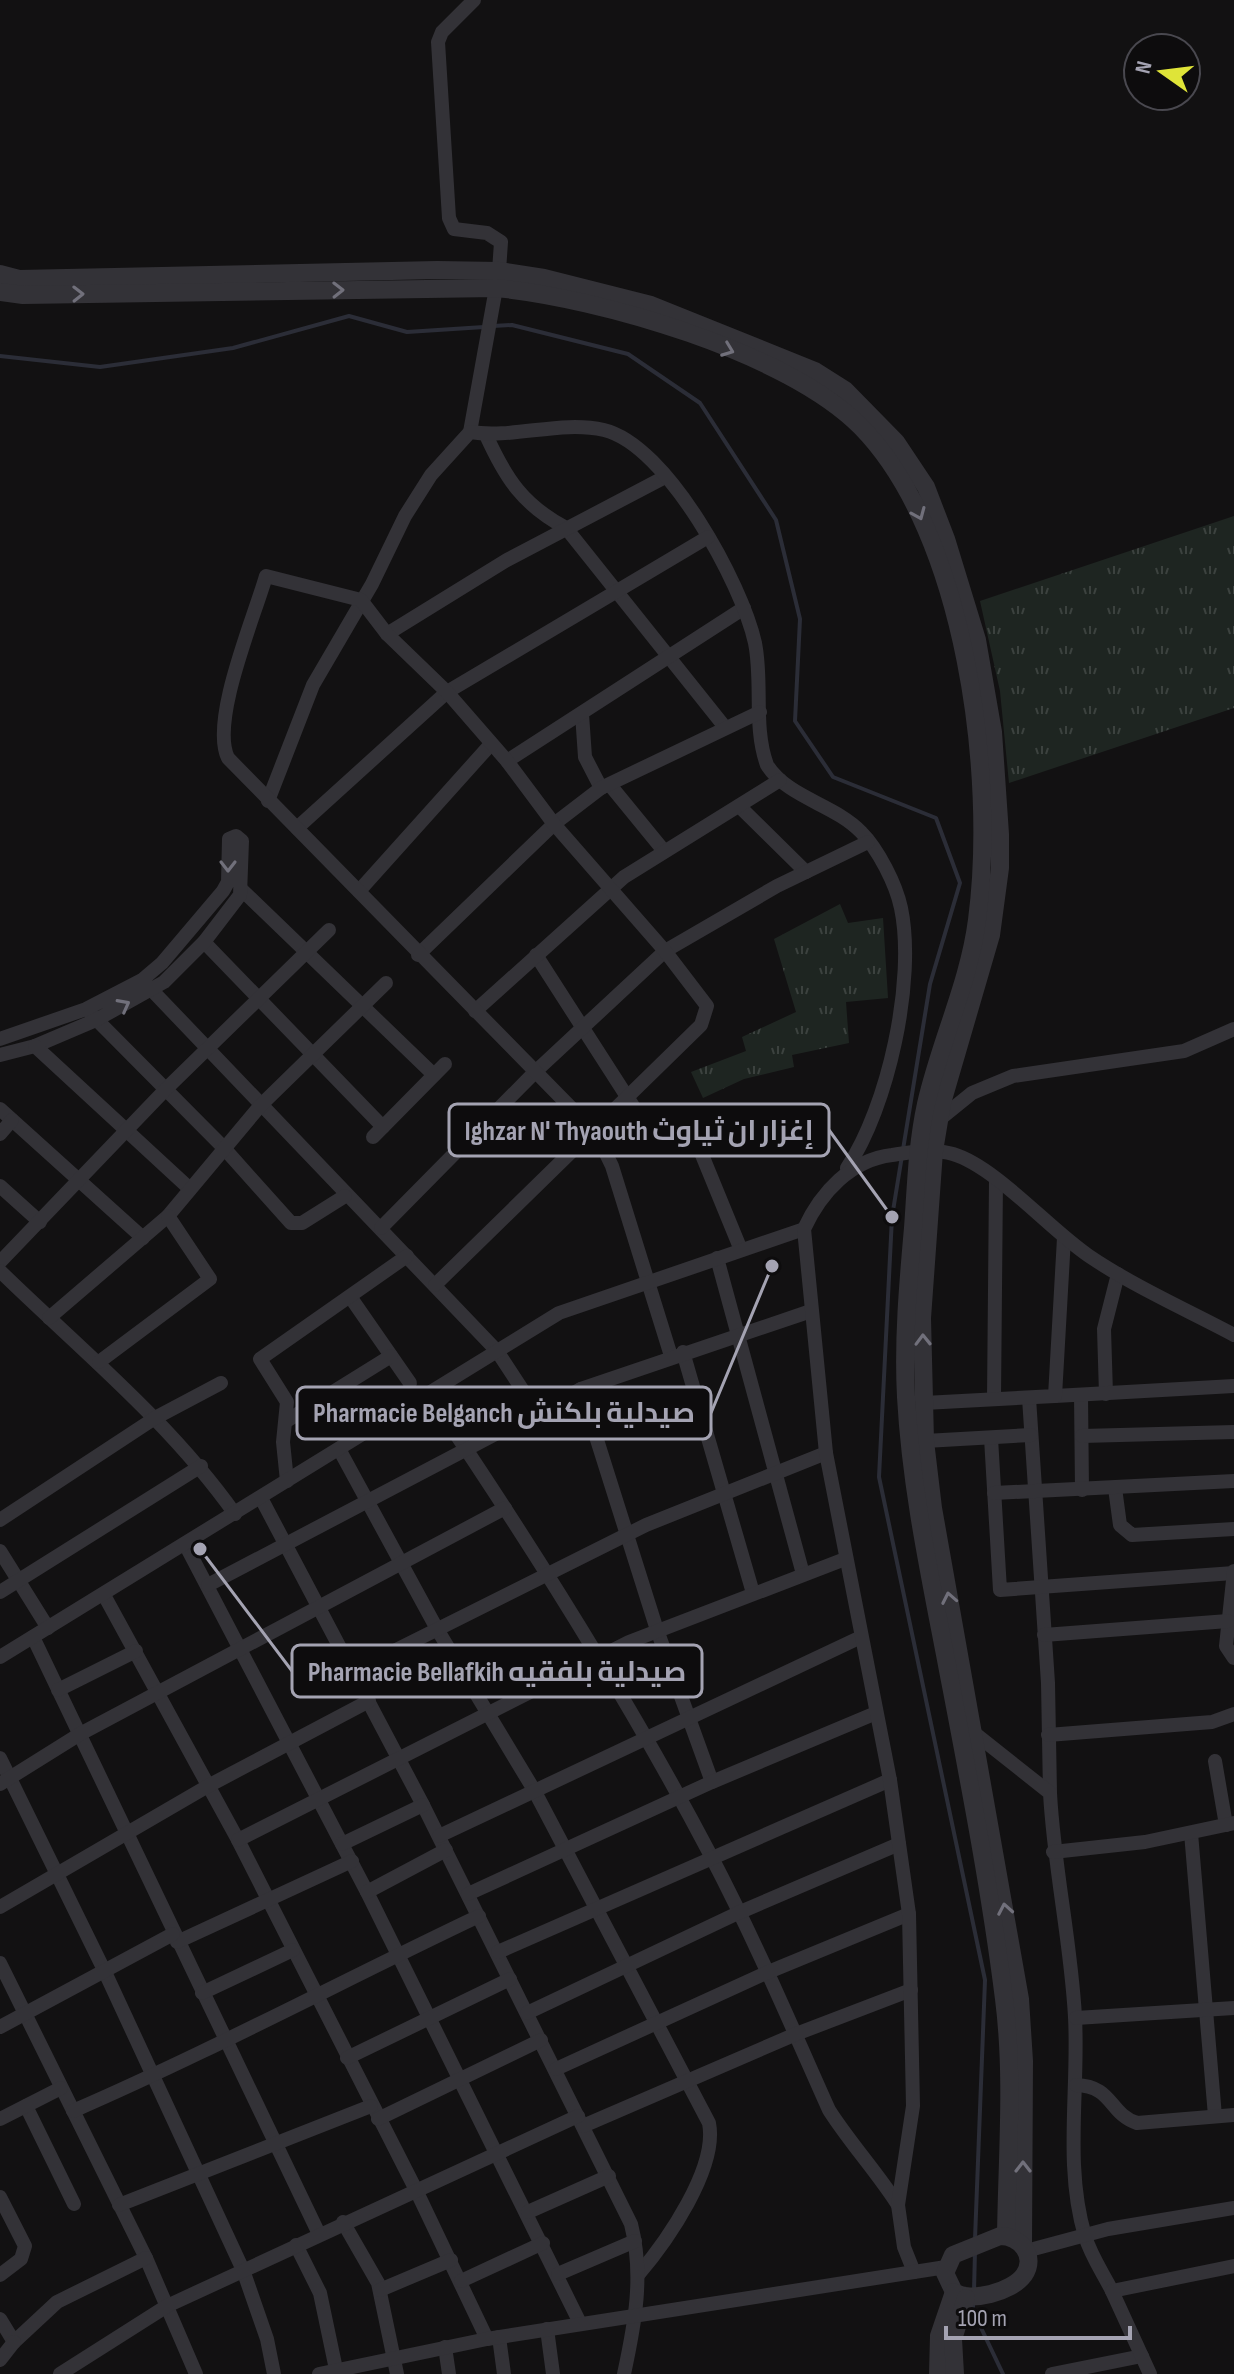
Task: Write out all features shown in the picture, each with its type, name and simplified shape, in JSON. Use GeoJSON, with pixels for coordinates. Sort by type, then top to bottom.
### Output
{"type":"FeatureCollection","features":[{"type":"Feature","properties":{"kind":"street"},"geometry":{"type":"LineString","coordinates":[[268,801],[313,685],[431,475],[470,432],[498,279],[501,242],[487,233],[454,229],[449,218],[438,42],[442,32],[474,0]]}},
{"type":"Feature","properties":{"kind":"street"},"geometry":{"type":"LineString","coordinates":[[0,274],[19,279],[498,279],[590,288],[651,305],[815,371],[845,390],[880,423],[926,487],[964,593],[979,691],[990,820],[1000,868],[991,935],[938,1121],[920,1152],[922,1318],[925,1441],[933,1508],[1016,1971],[1023,2030],[1018,2244]]}},
{"type":"Feature","properties":{"kind":"street"},"geometry":{"type":"LineString","coordinates":[[0,292],[23,295],[498,279]]}},
{"type":"Feature","properties":{"kind":"street"},"geometry":{"type":"LineString","coordinates":[[470,432],[486,435],[544,428],[605,430],[639,449],[680,493],[708,537],[744,608],[755,646],[764,757],[780,780],[832,811],[861,833],[900,905],[905,938],[902,976],[891,1054],[881,1091],[857,1153],[840,1179],[816,1206],[804,1229],[826,1453],[890,1780],[909,1914],[913,2106],[898,2205],[904,2247],[914,2272]]}},
{"type":"Feature","properties":{"kind":"street"},"geometry":{"type":"LineString","coordinates":[[486,435],[504,475],[539,513],[566,528],[724,726]]}},
{"type":"Feature","properties":{"kind":"street"},"geometry":{"type":"LineString","coordinates":[[387,634],[566,528],[665,477]]}},
{"type":"Feature","properties":{"kind":"street"},"geometry":{"type":"LineString","coordinates":[[297,828],[447,692],[708,537]]}},
{"type":"Feature","properties":{"kind":"street"},"geometry":{"type":"LineString","coordinates":[[435,1285],[592,1130],[629,1094],[707,1015],[706,1002],[611,887],[554,824],[507,761],[447,692],[387,634],[361,600],[266,576],[221,730],[228,758],[592,1130],[612,1166],[726,1491],[753,1593]]}},
{"type":"Feature","properties":{"kind":"street"},"geometry":{"type":"LineString","coordinates":[[507,761],[744,608]]}},
{"type":"Feature","properties":{"kind":"street"},"geometry":{"type":"LineString","coordinates":[[418,955],[554,824],[606,787],[724,726],[760,712]]}},
{"type":"Feature","properties":{"kind":"street"},"geometry":{"type":"LineString","coordinates":[[582,714],[585,757],[606,787],[664,851]]}},
{"type":"Feature","properties":{"kind":"street"},"geometry":{"type":"LineString","coordinates":[[359,891],[491,744]]}},
{"type":"Feature","properties":{"kind":"street"},"geometry":{"type":"LineString","coordinates":[[475,1011],[611,887],[780,780]]}},
{"type":"Feature","properties":{"kind":"street"},"geometry":{"type":"LineString","coordinates":[[739,806],[806,872]]}},
{"type":"Feature","properties":{"kind":"street"},"geometry":{"type":"LineString","coordinates":[[938,2374],[939,2336],[960,2295],[1020,2280],[1028,2263],[1018,2244],[1005,2005],[909,1451],[906,1316],[921,1131],[976,929],[982,856],[990,820]]}},
{"type":"Feature","properties":{"kind":"street"},"geometry":{"type":"LineString","coordinates":[[0,1055],[35,1046],[147,985],[204,942],[242,890],[243,845],[236,836],[228,843],[226,886],[147,985]]}},
{"type":"Feature","properties":{"kind":"street"},"geometry":{"type":"LineString","coordinates":[[381,1228],[535,1072],[665,951],[806,872],[868,842]]}},
{"type":"Feature","properties":{"kind":"street"},"geometry":{"type":"LineString","coordinates":[[204,942],[313,1054],[378,1132],[440,1069],[363,1004],[242,890]]}},
{"type":"Feature","properties":{"kind":"street"},"geometry":{"type":"LineString","coordinates":[[0,1262],[166,1089],[329,930]]}},
{"type":"Feature","properties":{"kind":"street"},"geometry":{"type":"LineString","coordinates":[[536,955],[646,1122],[684,1111],[741,1250]]}},
{"type":"Feature","properties":{"kind":"street"},"geometry":{"type":"LineString","coordinates":[[49,1318],[168,1216],[260,1106],[386,983]]}},
{"type":"Feature","properties":{"kind":"street"},"geometry":{"type":"LineString","coordinates":[[147,985],[345,1196],[381,1228],[497,1351],[537,1412]]}},
{"type":"Feature","properties":{"kind":"street"},"geometry":{"type":"LineString","coordinates":[[0,1039],[91,1014]]}},
{"type":"Feature","properties":{"kind":"street"},"geometry":{"type":"LineString","coordinates":[[91,1014],[223,1147],[291,1223],[302,1223],[345,1196]]}},
{"type":"Feature","properties":{"kind":"street"},"geometry":{"type":"LineString","coordinates":[[921,1131],[972,1093],[1013,1076],[1184,1051],[1234,1029]]}},
{"type":"Feature","properties":{"kind":"street"},"geometry":{"type":"LineString","coordinates":[[35,1046],[190,1189]]}},
{"type":"Feature","properties":{"kind":"street"},"geometry":{"type":"LineString","coordinates":[[0,1109],[143,1238]]}},
{"type":"Feature","properties":{"kind":"street"},"geometry":{"type":"LineString","coordinates":[[0,1134],[12,1120]]}},
{"type":"Feature","properties":{"kind":"street"},"geometry":{"type":"LineString","coordinates":[[840,1179],[872,1157],[920,1152],[960,1157],[996,1180],[1064,1238],[1118,1274],[1234,1335]]}},
{"type":"Feature","properties":{"kind":"street"},"geometry":{"type":"LineString","coordinates":[[994,1399],[996,1180]]}},
{"type":"Feature","properties":{"kind":"street"},"geometry":{"type":"LineString","coordinates":[[0,1186],[40,1222]]}},
{"type":"Feature","properties":{"kind":"street"},"geometry":{"type":"LineString","coordinates":[[99,1362],[210,1279],[168,1216]]}},
{"type":"Feature","properties":{"kind":"street"},"geometry":{"type":"LineString","coordinates":[[0,1657],[559,1313],[804,1229]]}},
{"type":"Feature","properties":{"kind":"street"},"geometry":{"type":"LineString","coordinates":[[1055,1396],[1064,1238]]}},
{"type":"Feature","properties":{"kind":"street"},"geometry":{"type":"LineString","coordinates":[[287,1481],[283,1442],[288,1420],[287,1402],[260,1359],[407,1256]]}},
{"type":"Feature","properties":{"kind":"street"},"geometry":{"type":"LineString","coordinates":[[717,1258],[803,1574]]}},
{"type":"Feature","properties":{"kind":"street"},"geometry":{"type":"LineString","coordinates":[[0,1271],[155,1418],[201,1466],[235,1514]]}},
{"type":"Feature","properties":{"kind":"street"},"geometry":{"type":"LineString","coordinates":[[1106,1394],[1104,1329],[1118,1274]]}},
{"type":"Feature","properties":{"kind":"street"},"geometry":{"type":"LineString","coordinates":[[351,1298],[410,1383]]}},
{"type":"Feature","properties":{"kind":"street"},"geometry":{"type":"LineString","coordinates":[[208,1585],[581,1389],[811,1311]]}},
{"type":"Feature","properties":{"kind":"street"},"geometry":{"type":"LineString","coordinates":[[288,1420],[391,1356]]}},
{"type":"Feature","properties":{"kind":"street"},"geometry":{"type":"LineString","coordinates":[[0,1520],[155,1418],[221,1383]]}},
{"type":"Feature","properties":{"kind":"street"},"geometry":{"type":"LineString","coordinates":[[924,1403],[1234,1386]]}},
{"type":"Feature","properties":{"kind":"street"},"geometry":{"type":"LineString","coordinates":[[581,1389],[657,1630],[712,1782]]}},
{"type":"Feature","properties":{"kind":"street"},"geometry":{"type":"LineString","coordinates":[[429,1394],[549,1575],[645,1737],[712,1857],[829,2110],[846,2137],[869,2160],[898,2205]]}},
{"type":"Feature","properties":{"kind":"street"},"geometry":{"type":"LineString","coordinates":[[1081,1395],[1082,1490]]}},
{"type":"Feature","properties":{"kind":"street"},"geometry":{"type":"LineString","coordinates":[[1029,1398],[1044,1635],[1053,1852],[1076,2018],[1076,2189],[1086,2237],[1150,2374]]}},
{"type":"Feature","properties":{"kind":"street"},"geometry":{"type":"LineString","coordinates":[[1082,1436],[1234,1432]]}},
{"type":"Feature","properties":{"kind":"street"},"geometry":{"type":"LineString","coordinates":[[925,1441],[1031,1435]]}},
{"type":"Feature","properties":{"kind":"street"},"geometry":{"type":"LineString","coordinates":[[991,1438],[1000,1590],[1234,1572],[1227,1651],[1234,1658]]}},
{"type":"Feature","properties":{"kind":"street"},"geometry":{"type":"LineString","coordinates":[[339,1449],[437,1629],[534,1790],[709,2123],[710,2147],[667,2239],[638,2275]]}},
{"type":"Feature","properties":{"kind":"street"},"geometry":{"type":"LineString","coordinates":[[354,1671],[628,1534],[726,1491],[826,1453]]}},
{"type":"Feature","properties":{"kind":"street"},"geometry":{"type":"LineString","coordinates":[[0,1592],[201,1466]]}},
{"type":"Feature","properties":{"kind":"street"},"geometry":{"type":"LineString","coordinates":[[994,1493],[1234,1481]]}},
{"type":"Feature","properties":{"kind":"street"},"geometry":{"type":"LineString","coordinates":[[1115,1488],[1120,1525],[1132,1535],[1234,1529]]}},
{"type":"Feature","properties":{"kind":"street"},"geometry":{"type":"LineString","coordinates":[[261,1498],[399,1757],[609,2176],[635,2241],[638,2275],[636,2314],[624,2374]]}},
{"type":"Feature","properties":{"kind":"street"},"geometry":{"type":"LineString","coordinates":[[6,1781],[80,1734],[505,1508]]}},
{"type":"Feature","properties":{"kind":"street"},"geometry":{"type":"LineString","coordinates":[[185,1544],[352,1861],[528,2212],[580,2323]]}},
{"type":"Feature","properties":{"kind":"street"},"geometry":{"type":"LineString","coordinates":[[0,1551],[48,1628]]}},
{"type":"Feature","properties":{"kind":"street"},"geometry":{"type":"LineString","coordinates":[[238,1840],[487,1712],[657,1630],[845,1559]]}},
{"type":"Feature","properties":{"kind":"street"},"geometry":{"type":"LineString","coordinates":[[104,1595],[238,1840],[374,2112],[493,2338],[504,2374]]}},
{"type":"Feature","properties":{"kind":"street"},"geometry":{"type":"LineString","coordinates":[[1044,1635],[1228,1621]]}},
{"type":"Feature","properties":{"kind":"street"},"geometry":{"type":"LineString","coordinates":[[33,1637],[319,2234]]}},
{"type":"Feature","properties":{"kind":"street"},"geometry":{"type":"LineString","coordinates":[[439,1836],[861,1637]]}},
{"type":"Feature","properties":{"kind":"street"},"geometry":{"type":"LineString","coordinates":[[58,1690],[136,1651]]}},
{"type":"Feature","properties":{"kind":"street"},"geometry":{"type":"LineString","coordinates":[[0,1907],[208,1786],[369,1701]]}},
{"type":"Feature","properties":{"kind":"street"},"geometry":{"type":"LineString","coordinates":[[468,1894],[678,1797],[876,1713]]}},
{"type":"Feature","properties":{"kind":"street"},"geometry":{"type":"LineString","coordinates":[[1048,1735],[1212,1722],[1234,1714]]}},
{"type":"Feature","properties":{"kind":"street"},"geometry":{"type":"LineString","coordinates":[[973,1732],[1050,1793]]}},
{"type":"Feature","properties":{"kind":"street"},"geometry":{"type":"LineString","coordinates":[[0,1758],[6,1781],[104,1970],[196,2175],[243,2270],[267,2339],[274,2374]]}},
{"type":"Feature","properties":{"kind":"street"},"geometry":{"type":"LineString","coordinates":[[1053,1852],[1120,1846],[1230,1824],[1215,1761]]}},
{"type":"Feature","properties":{"kind":"street"},"geometry":{"type":"LineString","coordinates":[[498,1952],[890,1780]]}},
{"type":"Feature","properties":{"kind":"street"},"geometry":{"type":"LineString","coordinates":[[342,1844],[423,1805]]}},
{"type":"Feature","properties":{"kind":"street"},"geometry":{"type":"LineString","coordinates":[[1191,1833],[1215,2116]]}},
{"type":"Feature","properties":{"kind":"street"},"geometry":{"type":"LineString","coordinates":[[527,2013],[738,1913],[899,1844]]}},
{"type":"Feature","properties":{"kind":"street"},"geometry":{"type":"LineString","coordinates":[[367,1892],[446,1850]]}},
{"type":"Feature","properties":{"kind":"street"},"geometry":{"type":"LineString","coordinates":[[0,2027],[22,2012],[104,1970],[352,1861]]}},
{"type":"Feature","properties":{"kind":"street"},"geometry":{"type":"LineString","coordinates":[[556,2069],[766,1973],[909,1914]]}},
{"type":"Feature","properties":{"kind":"street"},"geometry":{"type":"LineString","coordinates":[[73,2111],[226,2041],[315,1994],[479,1916]]}},
{"type":"Feature","properties":{"kind":"street"},"geometry":{"type":"LineString","coordinates":[[202,1993],[293,1950]]}},
{"type":"Feature","properties":{"kind":"street"},"geometry":{"type":"LineString","coordinates":[[0,1963],[146,2258],[196,2374]]}},
{"type":"Feature","properties":{"kind":"street"},"geometry":{"type":"LineString","coordinates":[[347,2058],[510,1979]]}},
{"type":"Feature","properties":{"kind":"street"},"geometry":{"type":"LineString","coordinates":[[60,2374],[167,2306],[343,2222],[496,2153],[911,1990]]}},
{"type":"Feature","properties":{"kind":"street"},"geometry":{"type":"LineString","coordinates":[[1076,2018],[1234,2008]]}},
{"type":"Feature","properties":{"kind":"street"},"geometry":{"type":"LineString","coordinates":[[119,2205],[462,2079],[541,2040]]}},
{"type":"Feature","properties":{"kind":"street"},"geometry":{"type":"LineString","coordinates":[[1076,2085],[1097,2088],[1132,2122],[1152,2124],[1234,2115]]}},
{"type":"Feature","properties":{"kind":"street"},"geometry":{"type":"LineString","coordinates":[[0,2119],[61,2088]]}},
{"type":"Feature","properties":{"kind":"street"},"geometry":{"type":"LineString","coordinates":[[26,2106],[74,2204]]}},
{"type":"Feature","properties":{"kind":"street"},"geometry":{"type":"LineString","coordinates":[[528,2212],[609,2176]]}},
{"type":"Feature","properties":{"kind":"street"},"geometry":{"type":"LineString","coordinates":[[0,2197],[25,2251],[18,2262],[0,2275]]}},
{"type":"Feature","properties":{"kind":"street"},"geometry":{"type":"LineString","coordinates":[[960,2295],[946,2280],[946,2267],[959,2251],[1086,2237],[1108,2229],[1234,2208]]}},
{"type":"Feature","properties":{"kind":"street"},"geometry":{"type":"LineString","coordinates":[[343,2222],[380,2290],[397,2374]]}},
{"type":"Feature","properties":{"kind":"street"},"geometry":{"type":"LineString","coordinates":[[558,2274],[635,2241]]}},
{"type":"Feature","properties":{"kind":"street"},"geometry":{"type":"LineString","coordinates":[[461,2281],[543,2243]]}},
{"type":"Feature","properties":{"kind":"street"},"geometry":{"type":"LineString","coordinates":[[296,2245],[320,2293],[337,2372]]}},
{"type":"Feature","properties":{"kind":"street"},"geometry":{"type":"LineString","coordinates":[[0,2360],[14,2342],[57,2302],[146,2258]]}},
{"type":"Feature","properties":{"kind":"street"},"geometry":{"type":"LineString","coordinates":[[380,2290],[451,2260]]}},
{"type":"Feature","properties":{"kind":"street"},"geometry":{"type":"LineString","coordinates":[[1112,2291],[1234,2266]]}},
{"type":"Feature","properties":{"kind":"street"},"geometry":{"type":"LineString","coordinates":[[319,2374],[580,2323],[946,2267]]}},
{"type":"Feature","properties":{"kind":"street"},"geometry":{"type":"LineString","coordinates":[[955,2374],[953,2339],[960,2295]]}},
{"type":"Feature","properties":{"kind":"street"},"geometry":{"type":"LineString","coordinates":[[0,2319],[14,2342]]}},
{"type":"Feature","properties":{"kind":"street"},"geometry":{"type":"LineString","coordinates":[[547,2329],[553,2374]]}},
{"type":"Feature","properties":{"kind":"street"},"geometry":{"type":"LineString","coordinates":[[445,2347],[449,2374]]}},
{"type":"Feature","properties":{"kind":"street"},"geometry":{"type":"LineString","coordinates":[[1052,2374],[1142,2356]]}},
{"type":"Feature","properties":{"kind":"street"},"geometry":{"type":"LineString","coordinates":[[0,2368],[5,2374]]}},
{"type":"Feature","properties":{"kind":"green space"},"geometry":{"type":"Polygon","coordinates":[[[1234,516],[1234,708],[1009,783],[1000,691],[980,601],[1234,516]]]}},
{"type":"Feature","properties":{"kind":"green space"},"geometry":{"type":"Polygon","coordinates":[[[840,904],[848,923],[883,918],[888,998],[846,1002],[849,1043],[792,1055],[794,1067],[744,1079],[703,1098],[691,1072],[746,1051],[742,1037],[796,1012],[774,939],[840,904]]]}},
{"type":"Feature","properties":{"kind":"waterway"},"geometry":{"type":"LineString","coordinates":[[0,356],[100,367],[233,348],[349,316],[407,332],[484,327]]}},
{"type":"Feature","properties":{"kind":"waterway"},"geometry":{"type":"LineString","coordinates":[[493,326],[512,325],[628,354],[700,403],[776,520],[800,619],[795,721],[833,777],[936,818],[960,883],[930,984],[892,1217],[879,1477],[985,1980],[975,2239]]}},
{"type":"Feature","properties":{"kind":"waterway"},"geometry":{"type":"LineString","coordinates":[[974,2291],[975,2251]]}},
{"type":"Feature","properties":{"kind":"waterway"},"geometry":{"type":"LineString","coordinates":[[973,2303],[973,2311],[1003,2374]]}},
{"type":"Feature","properties":{"kind":"place","name":"Ighzar N' Thyaouth إغزار ان ثياوث"},"geometry":{"type":"Point","coordinates":[892,1217]}},
{"type":"Feature","properties":{"kind":"place","name":"Pharmacie Belganch صيدلية بلكنش"},"geometry":{"type":"Point","coordinates":[772,1266]}},
{"type":"Feature","properties":{"kind":"place","name":"Pharmacie Bellafkih صيدلية بلفقيه"},"geometry":{"type":"Point","coordinates":[200,1549]}}]}
